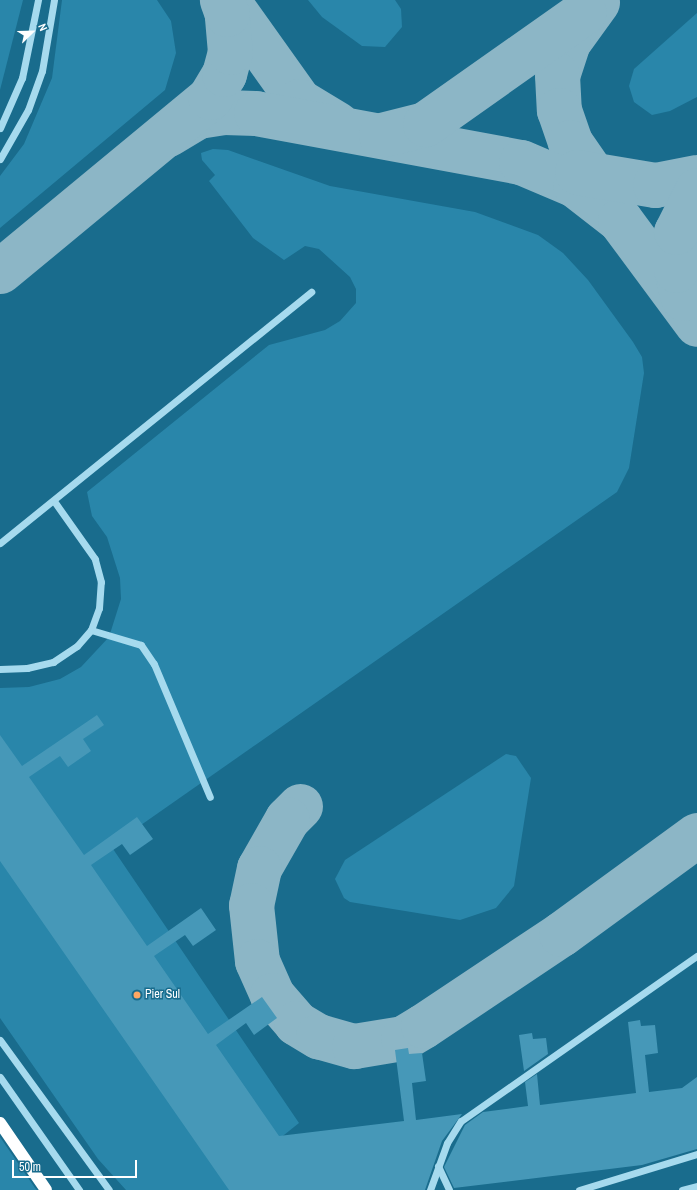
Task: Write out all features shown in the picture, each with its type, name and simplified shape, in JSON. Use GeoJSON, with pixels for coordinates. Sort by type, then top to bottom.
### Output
{"type":"FeatureCollection","features":[{"type":"Feature","properties":{"kind":"highway"},"geometry":{"type":"LineString","coordinates":[[0,1123],[46,1190]]}},
{"type":"Feature","properties":{"kind":"street"},"geometry":{"type":"LineString","coordinates":[[0,128],[22,78],[38,0]]}},
{"type":"Feature","properties":{"kind":"street"},"geometry":{"type":"LineString","coordinates":[[0,159],[28,110],[42,71],[54,0]]}},
{"type":"Feature","properties":{"kind":"street"},"geometry":{"type":"LineString","coordinates":[[0,543],[54,501],[311,292]]}},
{"type":"Feature","properties":{"kind":"street"},"geometry":{"type":"LineString","coordinates":[[0,669],[27,668],[54,662],[77,646],[91,630],[99,608],[101,582],[95,559],[54,501]]}},
{"type":"Feature","properties":{"kind":"street"},"geometry":{"type":"LineString","coordinates":[[91,630],[141,646],[154,664],[210,798]]}},
{"type":"Feature","properties":{"kind":"street"},"geometry":{"type":"LineString","coordinates":[[430,1190],[447,1142],[461,1121],[697,956]]}},
{"type":"Feature","properties":{"kind":"street"},"geometry":{"type":"LineString","coordinates":[[0,1040],[109,1190]]}},
{"type":"Feature","properties":{"kind":"street"},"geometry":{"type":"LineString","coordinates":[[0,1077],[79,1190]]}},
{"type":"Feature","properties":{"kind":"street"},"geometry":{"type":"LineString","coordinates":[[579,1190],[697,1154]]}},
{"type":"Feature","properties":{"kind":"street"},"geometry":{"type":"LineString","coordinates":[[438,1166],[449,1190]]}},
{"type":"Feature","properties":{"kind":"street"},"geometry":{"type":"LineString","coordinates":[[682,1190],[697,1186]]}},
{"type":"Feature","properties":{"kind":"shaded area"},"geometry":{"type":"Polygon","coordinates":[[[0,0],[23,0],[0,90],[0,0]]]}},
{"type":"Feature","properties":{"kind":"shaded area"},"geometry":{"type":"Polygon","coordinates":[[[62,0],[157,0],[171,21],[176,53],[165,90],[0,228],[0,176],[24,144],[52,78],[62,0]]]}},
{"type":"Feature","properties":{"kind":"shaded area"},"geometry":{"type":"Polygon","coordinates":[[[308,0],[395,0],[401,9],[402,27],[385,47],[362,46],[322,17],[308,0]]]}},
{"type":"Feature","properties":{"kind":"shaded area"},"geometry":{"type":"Polygon","coordinates":[[[697,13],[697,97],[670,111],[652,115],[634,102],[629,86],[634,69],[697,13]]]}},
{"type":"Feature","properties":{"kind":"shaded area"},"geometry":{"type":"Polygon","coordinates":[[[213,149],[228,150],[330,186],[475,212],[538,235],[563,253],[588,280],[633,342],[642,357],[644,373],[629,468],[617,492],[111,846],[299,1123],[279,1139],[271,1190],[126,1190],[98,1159],[0,1018],[0,688],[29,687],[60,679],[81,667],[109,637],[121,599],[120,578],[107,537],[92,516],[87,492],[269,345],[325,330],[340,321],[356,303],[356,289],[350,277],[319,249],[305,246],[284,260],[253,238],[209,181],[215,175],[202,160],[201,153],[213,149]]]}},
{"type":"Feature","properties":{"kind":"shaded area"},"geometry":{"type":"Polygon","coordinates":[[[506,754],[516,756],[531,778],[514,886],[496,908],[460,920],[350,902],[344,898],[335,879],[345,860],[506,754]]]}},
{"type":"Feature","properties":{"kind":"shaded area"},"geometry":{"type":"Polygon","coordinates":[[[0,1137],[35,1188],[37,1190],[0,1190],[0,1137]]]}},
{"type":"Feature","properties":{"kind":"building","name":"Pier Sul"},"geometry":{"type":"Polygon","coordinates":[[[97,715],[104,725],[83,739],[91,751],[68,767],[60,756],[29,777],[84,855],[137,817],[153,839],[130,855],[122,844],[91,865],[147,946],[201,908],[216,930],[193,946],[185,935],[154,956],[208,1034],[262,997],[277,1018],[254,1035],[246,1023],[216,1045],[279,1136],[404,1121],[395,1050],[408,1048],[409,1054],[422,1053],[426,1081],[412,1083],[416,1120],[462,1114],[442,1141],[425,1190],[229,1190],[0,861],[0,735],[22,766],[97,715]]]}},
{"type":"Feature","properties":{"kind":"building"},"geometry":{"type":"Polygon","coordinates":[[[640,1020],[641,1026],[655,1025],[658,1053],[645,1055],[649,1092],[682,1088],[697,1077],[697,1149],[642,1165],[454,1188],[444,1167],[465,1125],[483,1112],[528,1106],[525,1082],[537,1074],[540,1105],[636,1093],[628,1022],[640,1020]]]}},
{"type":"Feature","properties":{"kind":"building"},"geometry":{"type":"Polygon","coordinates":[[[532,1033],[533,1039],[546,1038],[548,1054],[524,1071],[519,1035],[532,1033]]]}},
{"type":"Feature","properties":{"kind":"taxiway"},"geometry":{"type":"LineString","coordinates":[[0,271],[210,97],[224,74],[230,52],[227,14],[222,0]]}},
{"type":"Feature","properties":{"kind":"taxiway"},"geometry":{"type":"LineString","coordinates":[[227,0],[299,101],[337,124]]}},
{"type":"Feature","properties":{"kind":"taxiway"},"geometry":{"type":"LineString","coordinates":[[597,2],[568,42],[557,75],[559,110],[570,142],[610,200]]}},
{"type":"Feature","properties":{"kind":"taxiway"},"geometry":{"type":"LineString","coordinates":[[381,135],[425,124],[584,12]]}},
{"type":"Feature","properties":{"kind":"taxiway"},"geometry":{"type":"LineString","coordinates":[[168,134],[198,116],[224,112],[256,113],[521,162],[575,185],[620,220],[697,324]]}},
{"type":"Feature","properties":{"kind":"taxiway"},"geometry":{"type":"LineString","coordinates":[[577,172],[655,185],[697,177]]}},
{"type":"Feature","properties":{"kind":"taxiway"},"geometry":{"type":"LineString","coordinates":[[683,298],[676,270],[676,232],[697,190]]}},
{"type":"Feature","properties":{"kind":"taxiway"},"geometry":{"type":"LineString","coordinates":[[300,806],[287,819],[259,868],[251,905],[257,961],[272,995],[296,1023],[318,1036],[354,1046],[403,1038],[423,1026],[561,934],[697,835]]}},
{"type":"Feature","properties":{"kind":"place","name":"Pier Sul"},"geometry":{"type":"Point","coordinates":[137,995]}}]}
